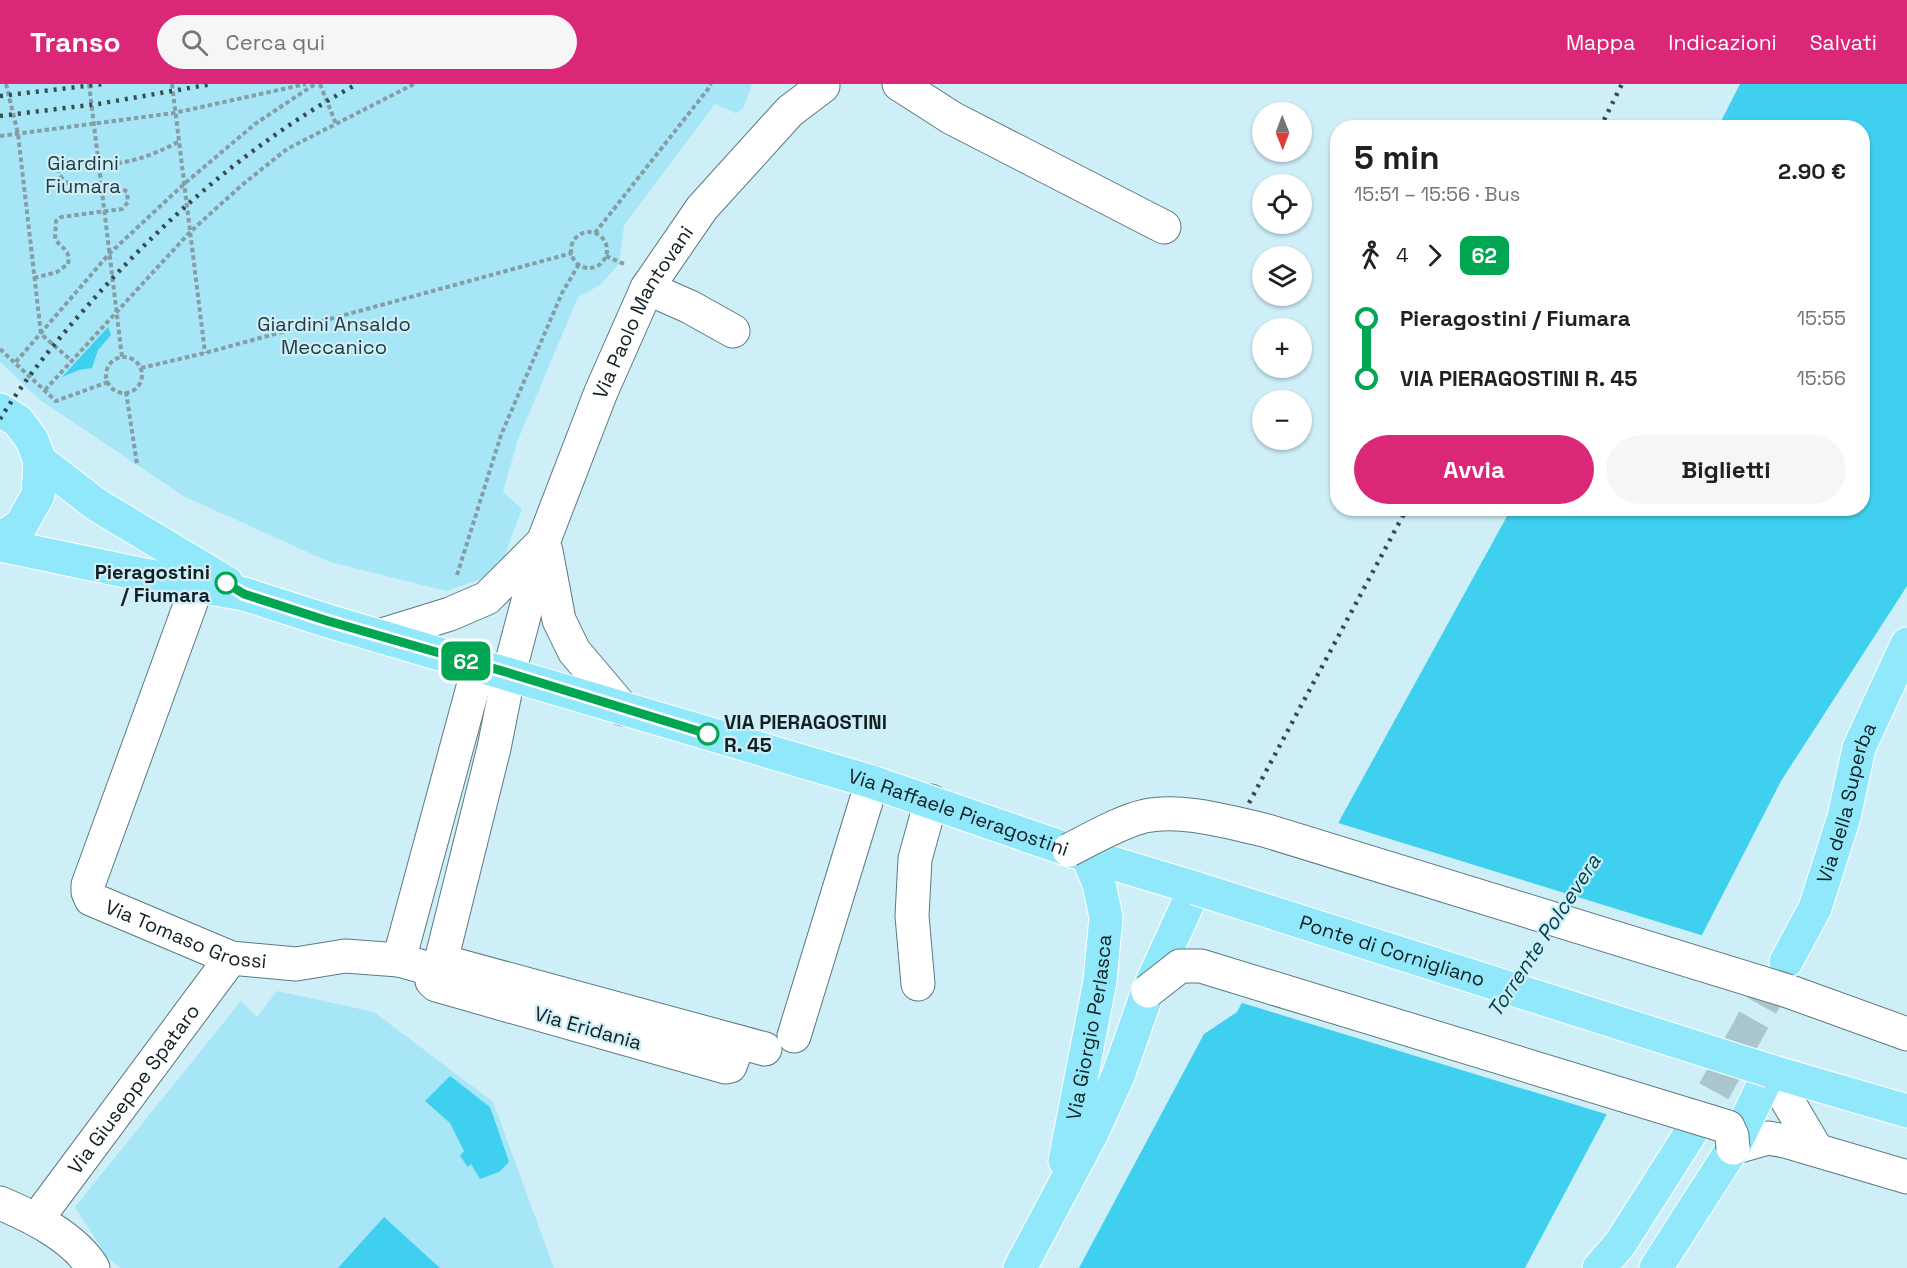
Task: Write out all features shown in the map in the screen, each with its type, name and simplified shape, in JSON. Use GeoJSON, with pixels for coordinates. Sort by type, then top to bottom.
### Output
{"type":"FeatureCollection","features":[{"type":"Feature","properties":{"kind":"main road"},"geometry":{"type":"LineString","coordinates":[[0,410],[18,421],[32,440],[40,461],[38,495],[21,525],[0,539]]}},
{"type":"Feature","properties":{"kind":"main road","name":"Via Raffaele Pieragostini"},"geometry":{"type":"LineString","coordinates":[[40,461],[97,505],[244,594]]}},
{"type":"Feature","properties":{"kind":"main road","name":"Via Raffaele Pieragostini"},"geometry":{"type":"LineString","coordinates":[[0,545],[244,594],[872,782],[1078,852]]}},
{"type":"Feature","properties":{"kind":"main road","name":"Via della Superba"},"geometry":{"type":"LineString","coordinates":[[1787,976],[1815,908],[1844,817],[1859,748],[1907,644]]}},
{"type":"Feature","properties":{"kind":"main road","name":"Ponte di Cornigliano"},"geometry":{"type":"LineString","coordinates":[[1078,852],[1770,1071],[1907,1111]]}},
{"type":"Feature","properties":{"kind":"main road","name":"Via Giorgio Perlasca"},"geometry":{"type":"LineString","coordinates":[[1056,1200],[1090,1037],[1104,951],[1106,917],[1099,884],[1078,852]]}},
{"type":"Feature","properties":{"kind":"main road","name":"Via Giorgio Perlasca"},"geometry":{"type":"LineString","coordinates":[[1020,1268],[1092,1133],[1118,1076],[1148,991],[1195,888]]}},
{"type":"Feature","properties":{"kind":"main road"},"geometry":{"type":"LineString","coordinates":[[1656,1268],[1733,1149],[1770,1071]]}},
{"type":"Feature","properties":{"kind":"main road"},"geometry":{"type":"LineString","coordinates":[[1599,1268],[1620,1245],[1690,1134]]}},
{"type":"Feature","properties":{"kind":"street"},"geometry":{"type":"LineString","coordinates":[[899,84],[952,118],[1164,227]]}},
{"type":"Feature","properties":{"kind":"street","name":"Via Paolo Mantovani"},"geometry":{"type":"LineString","coordinates":[[494,669],[601,392],[647,288],[702,208],[812,90]]}},
{"type":"Feature","properties":{"kind":"street"},"geometry":{"type":"LineString","coordinates":[[647,288],[690,307],[733,331]]}},
{"type":"Feature","properties":{"kind":"street"},"geometry":{"type":"LineString","coordinates":[[544,540],[559,620],[574,651],[623,709]]}},
{"type":"Feature","properties":{"kind":"street","name":"Via Paolo Mantovani"},"geometry":{"type":"LineString","coordinates":[[379,636],[450,614],[487,598],[544,540]]}},
{"type":"Feature","properties":{"kind":"street","name":"Via Tomaso Grossi"},"geometry":{"type":"LineString","coordinates":[[197,586],[88,885],[91,899],[231,958],[296,964],[345,956],[399,960]]}},
{"type":"Feature","properties":{"kind":"street"},"geometry":{"type":"LineString","coordinates":[[399,960],[494,669]]}},
{"type":"Feature","properties":{"kind":"street"},"geometry":{"type":"LineString","coordinates":[[437,966],[494,748],[494,669]]}},
{"type":"Feature","properties":{"kind":"street","name":"Via Eridania"},"geometry":{"type":"LineString","coordinates":[[399,960],[437,966],[596,1017],[766,1043],[872,782]]}},
{"type":"Feature","properties":{"kind":"street"},"geometry":{"type":"LineString","coordinates":[[918,984],[912,916],[915,859],[931,801]]}},
{"type":"Feature","properties":{"kind":"street"},"geometry":{"type":"LineString","coordinates":[[1078,852],[1143,816],[1164,813],[1215,818],[1787,976],[1907,1034]]}},
{"type":"Feature","properties":{"kind":"street","name":"Via Giuseppe Spataro"},"geometry":{"type":"LineString","coordinates":[[37,1219],[231,958]]}},
{"type":"Feature","properties":{"kind":"street"},"geometry":{"type":"LineString","coordinates":[[1148,991],[1180,966],[1201,966],[1728,1127],[1732,1136],[1733,1149],[1768,1138],[1816,1149],[1907,1177]]}},
{"type":"Feature","properties":{"kind":"street"},"geometry":{"type":"LineString","coordinates":[[1770,1071],[1816,1149]]}},
{"type":"Feature","properties":{"kind":"street"},"geometry":{"type":"LineString","coordinates":[[0,1203],[37,1219],[82,1264]]}},
{"type":"Feature","properties":{"kind":"path"},"geometry":{"type":"LineString","coordinates":[[6,84],[18,134],[41,334],[72,361]]}},
{"type":"Feature","properties":{"kind":"path"},"geometry":{"type":"LineString","coordinates":[[88,84],[122,357]]}},
{"type":"Feature","properties":{"kind":"path"},"geometry":{"type":"LineString","coordinates":[[171,84],[205,353]]}},
{"type":"Feature","properties":{"kind":"path"},"geometry":{"type":"LineString","coordinates":[[0,136],[174,113],[306,84]]}},
{"type":"Feature","properties":{"kind":"path"},"geometry":{"type":"LineString","coordinates":[[15,363],[110,254],[184,184],[255,124],[315,84]]}},
{"type":"Feature","properties":{"kind":"path"},"geometry":{"type":"LineString","coordinates":[[320,84],[336,124]]}},
{"type":"Feature","properties":{"kind":"path"},"geometry":{"type":"LineString","coordinates":[[45,390],[190,232],[287,149],[414,84]]}},
{"type":"Feature","properties":{"kind":"path"},"geometry":{"type":"LineString","coordinates":[[595,233],[711,84]]}},
{"type":"Feature","properties":{"kind":"path"},"geometry":{"type":"LineString","coordinates":[[34,278],[57,272],[68,264],[67,249],[55,239],[56,221],[67,215],[122,209],[128,202],[128,192],[123,189],[102,190],[68,184],[59,174],[58,169],[63,161],[121,164],[141,159],[178,142]]}},
{"type":"Feature","properties":{"kind":"path"},"geometry":{"type":"LineString","coordinates":[[589,232],[600,235],[606,244],[606,256],[594,267],[579,264],[572,253],[574,241],[578,236],[589,232]]}},
{"type":"Feature","properties":{"kind":"path"},"geometry":{"type":"LineString","coordinates":[[141,368],[205,353],[572,253]]}},
{"type":"Feature","properties":{"kind":"path"},"geometry":{"type":"LineString","coordinates":[[606,256],[619,264]]}},
{"type":"Feature","properties":{"kind":"path"},"geometry":{"type":"LineString","coordinates":[[487,598],[463,585],[457,576],[501,435],[562,293],[579,264]]}},
{"type":"Feature","properties":{"kind":"path"},"geometry":{"type":"LineString","coordinates":[[0,349],[56,401],[108,382]]}},
{"type":"Feature","properties":{"kind":"path"},"geometry":{"type":"LineString","coordinates":[[122,357],[134,359],[141,368],[140,384],[126,392],[116,390],[108,382],[109,366],[122,357]]}},
{"type":"Feature","properties":{"kind":"path"},"geometry":{"type":"LineString","coordinates":[[126,392],[136,464]]}},
{"type":"Feature","properties":{"kind":"green space","name":"Giardini Ansaldo Meccanico"},"geometry":{"type":"Polygon","coordinates":[[[0,84],[752,84],[743,109],[735,113],[715,104],[624,225],[619,264],[600,285],[578,297],[517,442],[503,492],[522,509],[498,573],[446,591],[330,562],[185,497],[40,400],[0,362],[0,84]]]}},
{"type":"Feature","properties":{"kind":"green space"},"geometry":{"type":"Polygon","coordinates":[[[277,991],[374,1012],[493,1102],[554,1268],[120,1268],[107,1257],[75,1207],[241,1001],[257,1017],[277,991]]]}},
{"type":"Feature","properties":{"kind":"water","name":"Torrente Polcevera"},"geometry":{"type":"Polygon","coordinates":[[[1740,84],[1907,84],[1907,586],[1781,781],[1525,1268],[1079,1268],[1204,1034],[1237,1012],[1507,516],[1870,516],[1870,120],[1722,120],[1740,84]]]}},
{"type":"Feature","properties":{"kind":"water"},"geometry":{"type":"Polygon","coordinates":[[[108,327],[111,335],[98,350],[92,368],[79,370],[62,377],[108,327]]]}},
{"type":"Feature","properties":{"kind":"water"},"geometry":{"type":"Polygon","coordinates":[[[450,1076],[490,1107],[509,1162],[499,1172],[480,1179],[471,1164],[468,1167],[460,1156],[464,1151],[450,1123],[425,1101],[450,1076]]]}},
{"type":"Feature","properties":{"kind":"water"},"geometry":{"type":"Polygon","coordinates":[[[384,1217],[440,1268],[338,1268],[384,1217]]]}},
{"type":"Feature","properties":{"kind":"pier"},"geometry":{"type":"Polygon","coordinates":[[[1335,822],[1704,936],[1609,1115],[1239,1002],[1335,822]]]}},
{"type":"Feature","properties":{"kind":"tunnel"},"geometry":{"type":"LineString","coordinates":[[1690,1134],[1786,962]]}},
{"type":"Feature","properties":{"kind":"railway"},"geometry":{"type":"LineString","coordinates":[[0,96],[103,84]]}},
{"type":"Feature","properties":{"kind":"railway"},"geometry":{"type":"LineString","coordinates":[[0,116],[98,104],[212,84]]}},
{"type":"Feature","properties":{"kind":"railway"},"geometry":{"type":"LineString","coordinates":[[0,419],[22,386],[59,339],[99,293],[157,233],[187,205],[252,152],[285,128],[357,84]]}},
{"type":"Feature","properties":{"kind":"railway"},"geometry":{"type":"LineString","coordinates":[[1604,120],[1622,84]]}},
{"type":"Feature","properties":{"kind":"railway"},"geometry":{"type":"LineString","coordinates":[[1249,803],[1403,516]]}},
{"type":"Feature","properties":{"kind":"bus line","name":"62"},"geometry":{"type":"LineString","coordinates":[[226,583],[244,594],[328,621],[708,734]]}},
{"type":"Feature","properties":{"kind":"place","name":"Pieragostini / Fiumara"},"geometry":{"type":"Point","coordinates":[226,583]}},
{"type":"Feature","properties":{"kind":"place","name":"VIA PIERAGOSTINI R. 45"},"geometry":{"type":"Point","coordinates":[708,734]}},
{"type":"Feature","properties":{"kind":"park label","name":"Giardini Fiumara"},"geometry":{"type":"Point","coordinates":[83,174]}}]}
